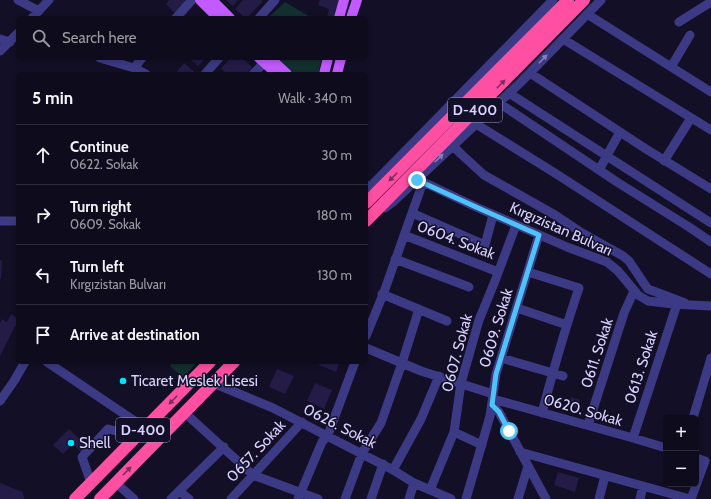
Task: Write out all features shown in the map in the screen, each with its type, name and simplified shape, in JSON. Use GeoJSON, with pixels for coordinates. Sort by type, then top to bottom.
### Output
{"type":"FeatureCollection","features":[{"type":"Feature","properties":{"kind":"highway","name":"D-400"},"geometry":{"type":"LineString","coordinates":[[368,202],[568,0]]}},
{"type":"Feature","properties":{"kind":"highway","name":"D-400"},"geometry":{"type":"LineString","coordinates":[[368,219],[584,0]]}},
{"type":"Feature","properties":{"kind":"highway","name":"D-400"},"geometry":{"type":"LineString","coordinates":[[75,499],[207,364]]}},
{"type":"Feature","properties":{"kind":"highway","name":"D-400"},"geometry":{"type":"LineString","coordinates":[[100,499],[232,364]]}},
{"type":"Feature","properties":{"kind":"main road"},"geometry":{"type":"LineString","coordinates":[[200,0],[216,16]]}},
{"type":"Feature","properties":{"kind":"main road"},"geometry":{"type":"LineString","coordinates":[[212,0],[228,16]]}},
{"type":"Feature","properties":{"kind":"main road"},"geometry":{"type":"LineString","coordinates":[[340,16],[344,0]]}},
{"type":"Feature","properties":{"kind":"main road"},"geometry":{"type":"LineString","coordinates":[[352,16],[357,0]]}},
{"type":"Feature","properties":{"kind":"main road"},"geometry":{"type":"LineString","coordinates":[[264,60],[275,72]]}},
{"type":"Feature","properties":{"kind":"main road"},"geometry":{"type":"LineString","coordinates":[[264,60],[284,72]]}},
{"type":"Feature","properties":{"kind":"main road"},"geometry":{"type":"LineString","coordinates":[[324,72],[328,60]]}},
{"type":"Feature","properties":{"kind":"main road"},"geometry":{"type":"LineString","coordinates":[[338,72],[340,60]]}},
{"type":"Feature","properties":{"kind":"street"},"geometry":{"type":"LineString","coordinates":[[18,0],[39,11]]}},
{"type":"Feature","properties":{"kind":"street"},"geometry":{"type":"LineString","coordinates":[[34,16],[49,0]]}},
{"type":"Feature","properties":{"kind":"street"},"geometry":{"type":"LineString","coordinates":[[178,16],[192,0]]}},
{"type":"Feature","properties":{"kind":"street"},"geometry":{"type":"LineString","coordinates":[[261,16],[275,0]]}},
{"type":"Feature","properties":{"kind":"street"},"geometry":{"type":"LineString","coordinates":[[368,187],[373,184],[553,0]]}},
{"type":"Feature","properties":{"kind":"street"},"geometry":{"type":"LineString","coordinates":[[368,219],[420,181],[453,146],[530,73],[601,0]]}},
{"type":"Feature","properties":{"kind":"street"},"geometry":{"type":"LineString","coordinates":[[679,22],[708,4]]}},
{"type":"Feature","properties":{"kind":"street"},"geometry":{"type":"LineString","coordinates":[[587,14],[710,90]]}},
{"type":"Feature","properties":{"kind":"street"},"geometry":{"type":"LineString","coordinates":[[0,51],[16,35]]}},
{"type":"Feature","properties":{"kind":"street"},"geometry":{"type":"LineString","coordinates":[[671,67],[690,35]]}},
{"type":"Feature","properties":{"kind":"street"},"geometry":{"type":"LineString","coordinates":[[0,39],[10,42]]}},
{"type":"Feature","properties":{"kind":"street"},"geometry":{"type":"LineString","coordinates":[[563,39],[711,130]]}},
{"type":"Feature","properties":{"kind":"street"},"geometry":{"type":"LineString","coordinates":[[107,60],[134,68],[142,72]]}},
{"type":"Feature","properties":{"kind":"street"},"geometry":{"type":"LineString","coordinates":[[134,68],[140,60]]}},
{"type":"Feature","properties":{"kind":"street"},"geometry":{"type":"LineString","coordinates":[[207,72],[217,60]]}},
{"type":"Feature","properties":{"kind":"street"},"geometry":{"type":"LineString","coordinates":[[255,72],[264,60]]}},
{"type":"Feature","properties":{"kind":"street"},"geometry":{"type":"LineString","coordinates":[[530,73],[711,190]]}},
{"type":"Feature","properties":{"kind":"street"},"geometry":{"type":"LineString","coordinates":[[509,93],[711,223]]}},
{"type":"Feature","properties":{"kind":"street"},"geometry":{"type":"LineString","coordinates":[[499,103],[711,242]]}},
{"type":"Feature","properties":{"kind":"street"},"geometry":{"type":"LineString","coordinates":[[664,161],[692,118]]}},
{"type":"Feature","properties":{"kind":"street"},"geometry":{"type":"LineString","coordinates":[[476,124],[711,274]]}},
{"type":"Feature","properties":{"kind":"street"},"geometry":{"type":"LineString","coordinates":[[599,170],[620,132]]}},
{"type":"Feature","properties":{"kind":"street"},"geometry":{"type":"LineString","coordinates":[[453,146],[460,154],[484,174],[555,215],[629,261],[648,289],[692,305]]}},
{"type":"Feature","properties":{"kind":"street"},"geometry":{"type":"LineString","coordinates":[[368,331],[412,213],[420,181]]}},
{"type":"Feature","properties":{"kind":"street","name":"Kırgızistan Bulvarı"},"geometry":{"type":"LineString","coordinates":[[420,181],[539,235],[607,262],[638,295],[648,301],[711,306]]}},
{"type":"Feature","properties":{"kind":"street"},"geometry":{"type":"LineString","coordinates":[[412,213],[484,244],[493,214]]}},
{"type":"Feature","properties":{"kind":"street"},"geometry":{"type":"LineString","coordinates":[[0,221],[16,221]]}},
{"type":"Feature","properties":{"kind":"street","name":"0607. Sokak"},"geometry":{"type":"LineString","coordinates":[[430,490],[454,432],[461,384],[479,320],[516,225]]}},
{"type":"Feature","properties":{"kind":"street","name":"0604. Sokak"},"geometry":{"type":"LineString","coordinates":[[404,235],[498,272]]}},
{"type":"Feature","properties":{"kind":"street","name":"0609. Sokak"},"geometry":{"type":"LineString","coordinates":[[466,499],[490,416],[496,374],[539,235]]}},
{"type":"Feature","properties":{"kind":"street"},"geometry":{"type":"LineString","coordinates":[[395,259],[469,288]]}},
{"type":"Feature","properties":{"kind":"street"},"geometry":{"type":"LineString","coordinates":[[528,272],[579,288],[552,373],[542,413]]}},
{"type":"Feature","properties":{"kind":"street","name":"0611. Sokak"},"geometry":{"type":"LineString","coordinates":[[588,425],[624,313],[634,290]]}},
{"type":"Feature","properties":{"kind":"street"},"geometry":{"type":"LineString","coordinates":[[382,294],[446,321]]}},
{"type":"Feature","properties":{"kind":"street","name":"0613. Sokak"},"geometry":{"type":"LineString","coordinates":[[633,438],[677,304]]}},
{"type":"Feature","properties":{"kind":"street"},"geometry":{"type":"LineString","coordinates":[[517,308],[567,325]]}},
{"type":"Feature","properties":{"kind":"street"},"geometry":{"type":"LineString","coordinates":[[345,499],[362,453],[381,423],[419,310]]}},
{"type":"Feature","properties":{"kind":"street","name":"0620. Sokak"},"geometry":{"type":"LineString","coordinates":[[368,349],[421,371],[461,384],[493,399],[663,447]]}},
{"type":"Feature","properties":{"kind":"street"},"geometry":{"type":"LineString","coordinates":[[501,358],[563,376]]}},
{"type":"Feature","properties":{"kind":"street"},"geometry":{"type":"LineString","coordinates":[[694,415],[711,358]]}},
{"type":"Feature","properties":{"kind":"street"},"geometry":{"type":"LineString","coordinates":[[1,398],[24,364]]}},
{"type":"Feature","properties":{"kind":"street"},"geometry":{"type":"LineString","coordinates":[[50,364],[141,432]]}},
{"type":"Feature","properties":{"kind":"street"},"geometry":{"type":"LineString","coordinates":[[299,496],[322,442],[328,436],[354,364]]}},
{"type":"Feature","properties":{"kind":"street"},"geometry":{"type":"LineString","coordinates":[[394,470],[422,419],[439,376]]}},
{"type":"Feature","properties":{"kind":"street","name":"0626. Sokak"},"geometry":{"type":"LineString","coordinates":[[213,383],[302,422],[384,464],[414,484],[451,499]]}},
{"type":"Feature","properties":{"kind":"street"},"geometry":{"type":"LineString","coordinates":[[493,399],[546,499]]}},
{"type":"Feature","properties":{"kind":"street"},"geometry":{"type":"LineString","coordinates":[[185,413],[253,475],[299,496],[318,499]]}},
{"type":"Feature","properties":{"kind":"street","name":"0657. Sokak"},"geometry":{"type":"LineString","coordinates":[[235,498],[253,475],[302,422]]}},
{"type":"Feature","properties":{"kind":"street"},"geometry":{"type":"LineString","coordinates":[[91,483],[82,457],[108,429],[141,432]]}},
{"type":"Feature","properties":{"kind":"street"},"geometry":{"type":"LineString","coordinates":[[454,432],[482,445]]}},
{"type":"Feature","properties":{"kind":"street"},"geometry":{"type":"LineString","coordinates":[[171,499],[224,447]]}},
{"type":"Feature","properties":{"kind":"street"},"geometry":{"type":"LineString","coordinates":[[520,452],[691,499],[695,487]]}},
{"type":"Feature","properties":{"kind":"street"},"geometry":{"type":"LineString","coordinates":[[699,459],[705,460],[699,477]]}},
{"type":"Feature","properties":{"kind":"street"},"geometry":{"type":"LineString","coordinates":[[371,499],[384,464]]}},
{"type":"Feature","properties":{"kind":"street"},"geometry":{"type":"LineString","coordinates":[[518,499],[528,466]]}},
{"type":"Feature","properties":{"kind":"street"},"geometry":{"type":"LineString","coordinates":[[599,499],[604,476]]}},
{"type":"Feature","properties":{"kind":"street"},"geometry":{"type":"LineString","coordinates":[[116,483],[134,499]]}},
{"type":"Feature","properties":{"kind":"street"},"geometry":{"type":"LineString","coordinates":[[409,499],[414,484]]}},
{"type":"Feature","properties":{"kind":"street"},"geometry":{"type":"LineString","coordinates":[[640,499],[643,486]]}},
{"type":"Feature","properties":{"kind":"street"},"geometry":{"type":"LineString","coordinates":[[180,491],[189,499]]}},
{"type":"Feature","properties":{"kind":"green space"},"geometry":{"type":"Polygon","coordinates":[[[285,2],[309,16],[270,16],[285,2]]]}},
{"type":"Feature","properties":{"kind":"green space"},"geometry":{"type":"Polygon","coordinates":[[[280,60],[322,60],[318,72],[293,72],[280,60]]]}},
{"type":"Feature","properties":{"kind":"green space"},"geometry":{"type":"Polygon","coordinates":[[[171,364],[195,364],[183,378],[170,366],[171,364]]]}},
{"type":"Feature","properties":{"kind":"building"},"geometry":{"type":"Polygon","coordinates":[[[169,0],[186,1],[175,13],[166,4],[169,0]]]}},
{"type":"Feature","properties":{"kind":"building"},"geometry":{"type":"Polygon","coordinates":[[[226,0],[238,0],[233,6],[226,0]]]}},
{"type":"Feature","properties":{"kind":"building"},"geometry":{"type":"Polygon","coordinates":[[[243,0],[261,0],[262,2],[249,16],[243,16],[235,9],[243,0]]]}},
{"type":"Feature","properties":{"kind":"building"},"geometry":{"type":"Polygon","coordinates":[[[320,0],[341,0],[337,16],[327,16],[329,9],[318,5],[320,0]]]}},
{"type":"Feature","properties":{"kind":"building"},"geometry":{"type":"Polygon","coordinates":[[[191,60],[204,60],[198,66],[191,60]]]}},
{"type":"Feature","properties":{"kind":"building"},"geometry":{"type":"Polygon","coordinates":[[[229,60],[244,60],[252,67],[248,72],[224,72],[221,68],[229,60]]]}},
{"type":"Feature","properties":{"kind":"building"},"geometry":{"type":"Polygon","coordinates":[[[184,63],[195,72],[177,72],[184,63]]]}},
{"type":"Feature","properties":{"kind":"building"},"geometry":{"type":"Polygon","coordinates":[[[0,260],[2,261],[1,279],[0,279],[0,260]]]}},
{"type":"Feature","properties":{"kind":"building"},"geometry":{"type":"Polygon","coordinates":[[[11,314],[16,317],[16,326],[0,356],[0,323],[2,319],[7,322],[11,314]]]}},
{"type":"Feature","properties":{"kind":"building"},"geometry":{"type":"Polygon","coordinates":[[[319,364],[339,364],[336,372],[319,364]]]}},
{"type":"Feature","properties":{"kind":"building"},"geometry":{"type":"Polygon","coordinates":[[[277,369],[294,376],[285,394],[269,387],[277,369]]]}},
{"type":"Feature","properties":{"kind":"building"},"geometry":{"type":"Polygon","coordinates":[[[315,383],[332,390],[324,409],[307,401],[315,383]]]}},
{"type":"Feature","properties":{"kind":"building"},"geometry":{"type":"Polygon","coordinates":[[[571,397],[580,400],[577,408],[568,406],[571,397]]]}},
{"type":"Feature","properties":{"kind":"building"},"geometry":{"type":"Polygon","coordinates":[[[69,429],[91,450],[85,456],[73,444],[63,454],[53,445],[69,429]]]}},
{"type":"Feature","properties":{"kind":"building"},"geometry":{"type":"Polygon","coordinates":[[[558,472],[579,478],[575,492],[554,485],[558,472]]]}},
{"type":"Feature","properties":{"kind":"building"},"geometry":{"type":"Polygon","coordinates":[[[0,483],[23,492],[24,499],[0,499],[0,483]]]}},
{"type":"Feature","properties":{"kind":"place","name":"Ticaret Meslek Lisesi"},"geometry":{"type":"Point","coordinates":[123,381]}},
{"type":"Feature","properties":{"kind":"place","name":"Shell"},"geometry":{"type":"Point","coordinates":[71,443]}},
{"type":"Feature","properties":{"kind":"route"},"geometry":{"type":"LineString","coordinates":[[417,180],[539,235],[496,374],[492,405],[499,412],[509,431]]}}]}
